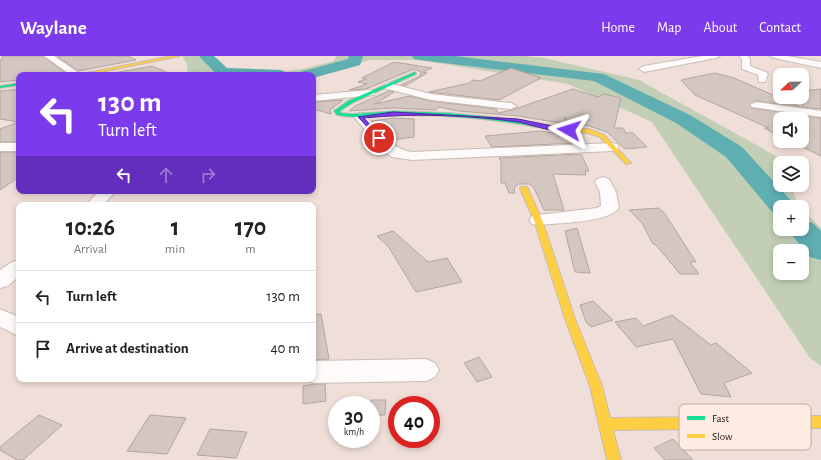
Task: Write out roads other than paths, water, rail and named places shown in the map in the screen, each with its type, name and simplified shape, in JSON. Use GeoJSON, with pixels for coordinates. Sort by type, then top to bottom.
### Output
{"type":"FeatureCollection","features":[{"type":"Feature","properties":{"kind":"street"},"geometry":{"type":"LineString","coordinates":[[48,56],[73,72]]}},
{"type":"Feature","properties":{"kind":"street"},"geometry":{"type":"LineString","coordinates":[[95,72],[178,56]]}},
{"type":"Feature","properties":{"kind":"street"},"geometry":{"type":"LineString","coordinates":[[644,69],[716,56]]}},
{"type":"Feature","properties":{"kind":"street"},"geometry":{"type":"LineString","coordinates":[[743,56],[746,60],[745,67],[764,74],[762,80]]}},
{"type":"Feature","properties":{"kind":"street"},"geometry":{"type":"LineString","coordinates":[[774,56],[821,65]]}},
{"type":"Feature","properties":{"kind":"street"},"geometry":{"type":"LineString","coordinates":[[415,73],[350,102],[337,111],[343,115],[360,117],[393,113],[518,121],[556,129],[595,132],[602,136],[628,163]]}},
{"type":"Feature","properties":{"kind":"street"},"geometry":{"type":"LineString","coordinates":[[0,87],[16,84]]}},
{"type":"Feature","properties":{"kind":"street"},"geometry":{"type":"LineString","coordinates":[[388,86],[431,97],[511,106]]}},
{"type":"Feature","properties":{"kind":"street"},"geometry":{"type":"LineString","coordinates":[[466,90],[472,102]]}},
{"type":"Feature","properties":{"kind":"street"},"geometry":{"type":"LineString","coordinates":[[316,98],[370,93]]}},
{"type":"Feature","properties":{"kind":"street"},"geometry":{"type":"LineString","coordinates":[[756,105],[795,108],[821,114]]}},
{"type":"Feature","properties":{"kind":"street"},"geometry":{"type":"LineString","coordinates":[[360,117],[388,148],[397,154],[412,156],[612,148]]}},
{"type":"Feature","properties":{"kind":"street"},"geometry":{"type":"LineString","coordinates":[[0,147],[16,146]]}},
{"type":"Feature","properties":{"kind":"street"},"geometry":{"type":"LineString","coordinates":[[538,220],[601,213],[610,208],[608,192],[603,182]]}},
{"type":"Feature","properties":{"kind":"street"},"geometry":{"type":"LineString","coordinates":[[524,189],[538,220],[570,319],[596,386],[599,403],[607,424],[614,460]]}},
{"type":"Feature","properties":{"kind":"street"},"geometry":{"type":"LineString","coordinates":[[97,202],[105,194]]}},
{"type":"Feature","properties":{"kind":"street"},"geometry":{"type":"LineString","coordinates":[[0,281],[16,268]]}},
{"type":"Feature","properties":{"kind":"street"},"geometry":{"type":"LineString","coordinates":[[0,317],[16,325]]}},
{"type":"Feature","properties":{"kind":"street"},"geometry":{"type":"LineString","coordinates":[[316,372],[426,370]]}},
{"type":"Feature","properties":{"kind":"street"},"geometry":{"type":"LineString","coordinates":[[811,422],[821,422]]}},
{"type":"Feature","properties":{"kind":"street"},"geometry":{"type":"LineString","coordinates":[[607,424],[679,423]]}},
{"type":"Feature","properties":{"kind":"waterway"},"geometry":{"type":"LineString","coordinates":[[206,56],[223,72]]}},
{"type":"Feature","properties":{"kind":"waterway"},"geometry":{"type":"LineString","coordinates":[[316,72],[355,62],[356,56]]}},
{"type":"Feature","properties":{"kind":"waterway"},"geometry":{"type":"LineString","coordinates":[[419,56],[598,77],[683,119],[734,152],[777,200]]}},
{"type":"Feature","properties":{"kind":"waterway"},"geometry":{"type":"LineString","coordinates":[[808,236],[821,250]]}}]}
